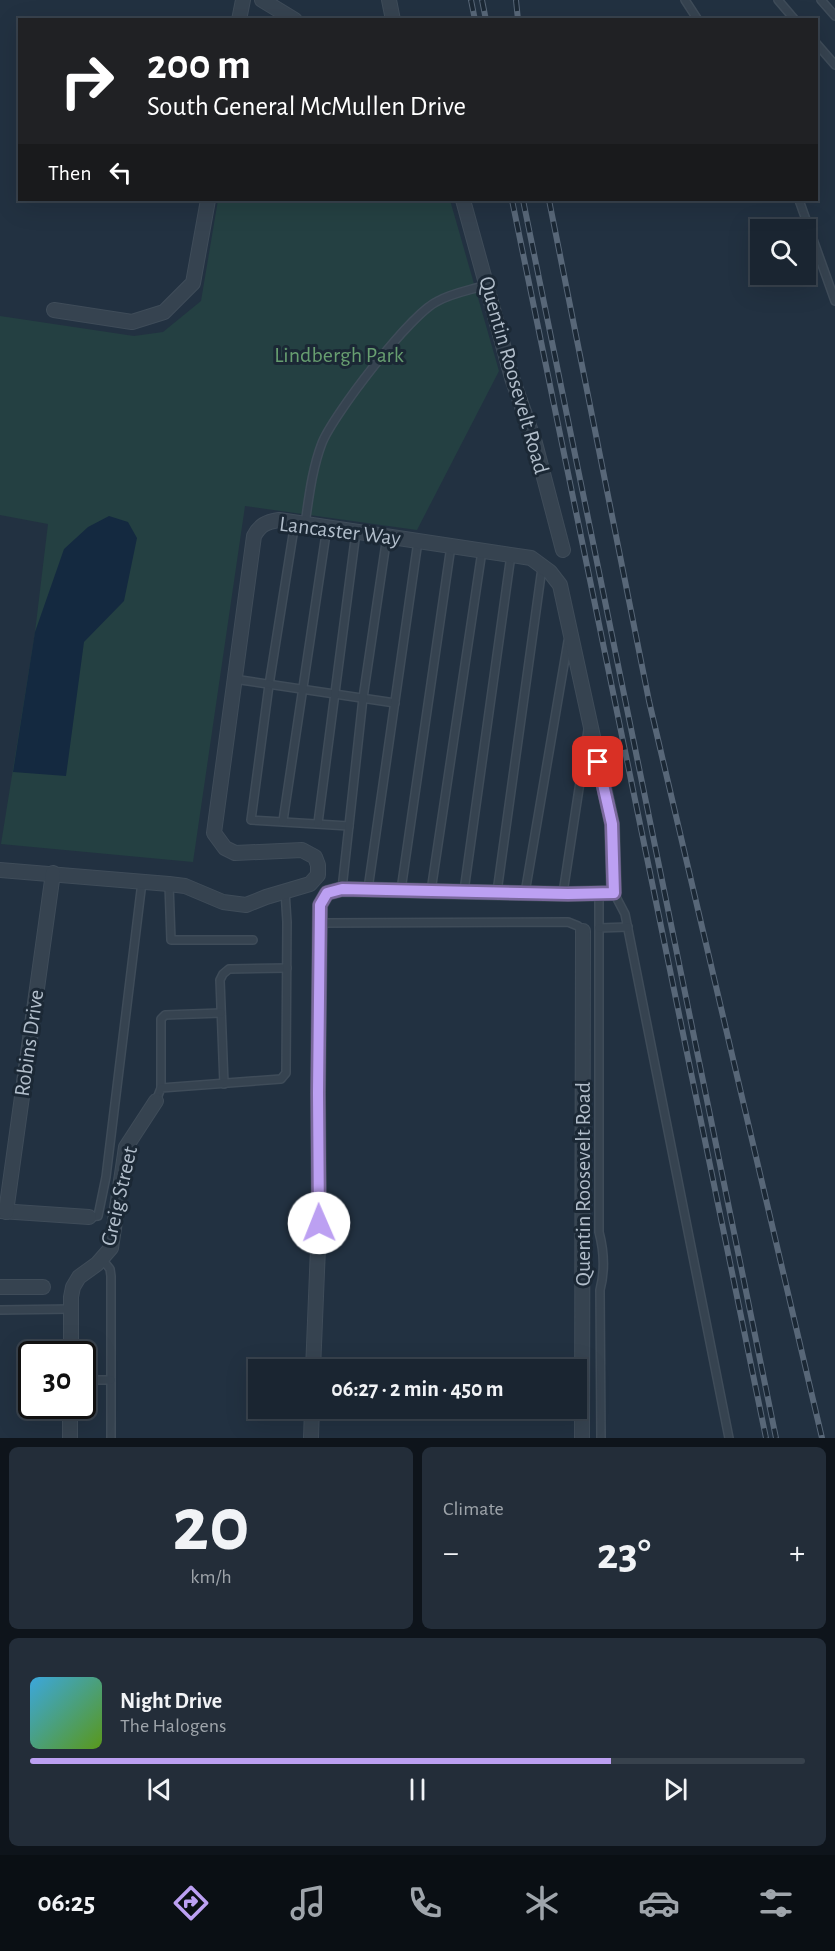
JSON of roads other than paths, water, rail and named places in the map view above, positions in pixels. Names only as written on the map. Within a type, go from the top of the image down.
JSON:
[{"type":"street","points":[[239,18],[243,0]]},
{"type":"street","points":[[262,0],[292,18]]},
{"type":"street","points":[[389,0],[393,18]]},
{"type":"street","points":[[54,310],[132,322],[164,312],[193,283],[208,201]]},
{"type":"street","name":"Quentin Roosevelt Road","points":[[463,201],[512,378],[535,443],[563,550]]},
{"type":"street","name":"Lancaster Way","points":[[285,891],[310,884],[318,875],[315,857],[302,850],[236,853],[225,848],[214,833],[254,536],[258,529],[267,522],[279,520],[531,558],[549,572],[560,585],[612,824],[614,893]]},
{"type":"street","points":[[0,870],[185,886],[223,902],[246,905],[285,891]]},
{"type":"street","name":"Robins Drive","points":[[53,873],[3,1212],[89,1217]]},
{"type":"street","points":[[314,1359],[319,1223],[320,905],[327,893],[342,889],[368,889],[614,893]]},
{"type":"street","name":"Quentin Roosevelt Road","points":[[582,1438],[583,931]]},
{"type":"street","name":"Greig Street","points":[[71,1341],[71,1297],[76,1282],[111,1248],[126,1147],[158,1095]]},
{"type":"street","points":[[0,1287],[43,1287]]},
{"type":"street","points":[[70,1419],[70,1438]]},
{"type":"street","points":[[311,1438],[312,1419]]},
{"type":"lane","points":[[685,0],[697,18]]},
{"type":"lane","points":[[778,0],[793,18]]},
{"type":"lane","points":[[821,0],[835,16]]},
{"type":"lane","points":[[818,45],[835,65]]},
{"type":"lane","points":[[799,201],[835,301]]},
{"type":"lane","points":[[349,826],[251,820],[269,685],[300,523],[314,467],[323,441],[342,410],[392,344],[415,319],[436,301],[487,285]]},
{"type":"lane","points":[[283,821],[327,527]]},
{"type":"lane","points":[[318,823],[356,532]]},
{"type":"lane","points":[[342,889],[363,698],[387,536]]},
{"type":"lane","points":[[368,889],[418,541]]},
{"type":"lane","points":[[401,890],[451,546]]},
{"type":"lane","points":[[431,891],[482,551]]},
{"type":"lane","points":[[464,891],[511,555]]},
{"type":"lane","points":[[497,892],[543,567]]},
{"type":"lane","points":[[525,893],[570,631]]},
{"type":"lane","points":[[234,680],[395,703]]},
{"type":"lane","points":[[563,893],[589,720]]},
{"type":"lane","points":[[89,1217],[98,1216],[106,1177],[142,882]]},
{"type":"lane","points":[[169,884],[171,940],[253,940]]},
{"type":"lane","points":[[221,1013],[165,1015],[161,1019],[158,1095],[224,1084],[281,1079],[286,1073],[287,922],[285,891]]},
{"type":"lane","points":[[599,893],[599,1232],[603,1246],[603,1278],[600,1290],[601,1438]]},
{"type":"lane","points":[[614,893],[625,914],[628,927],[729,1438]]},
{"type":"lane","points":[[320,923],[568,922],[583,931]]},
{"type":"lane","points":[[599,928],[628,927]]},
{"type":"lane","points":[[224,1084],[220,980],[223,974],[229,969],[287,968]]},
{"type":"lane","points":[[102,1259],[110,1269],[111,1276],[111,1438]]},
{"type":"lane","points":[[0,1310],[71,1309]]},
{"type":"lane","points":[[96,1380],[111,1380]]},
{"type":"water","points":[[109,516],[128,522],[137,538],[124,601],[84,642],[66,776],[13,772],[35,632],[64,549],[88,527]]},
{"type":"railway","points":[[471,0],[475,18]]},
{"type":"railway","points":[[482,0],[486,18]]},
{"type":"railway","points":[[516,0],[518,18]]},
{"type":"railway","points":[[512,201],[766,1438]]},
{"type":"railway","points":[[523,201],[776,1438]]},
{"type":"railway","points":[[549,201],[649,701],[822,1438]]},
{"type":"park label","name":"Lindbergh Park","points":[[339,355]]}]
